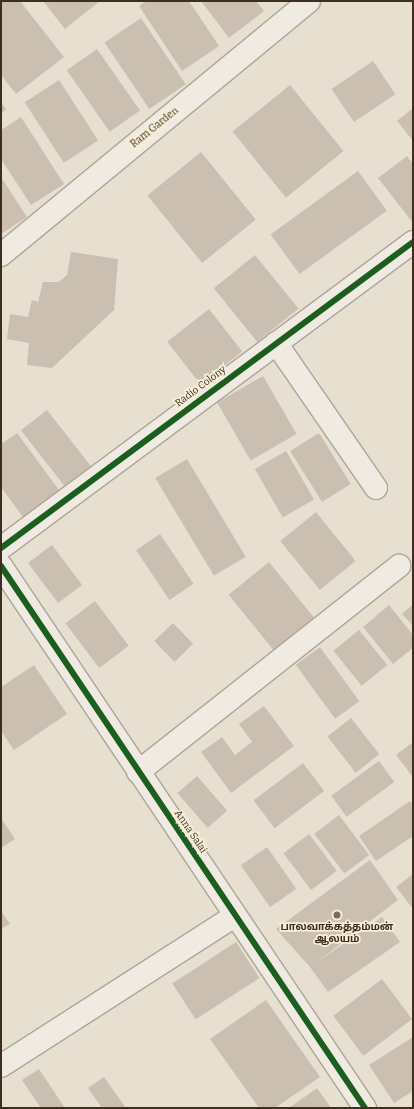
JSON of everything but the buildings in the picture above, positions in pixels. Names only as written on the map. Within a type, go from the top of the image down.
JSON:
[{"type":"street","name":"Ram Garden","points":[[1,255],[309,1]]},
{"type":"street","name":"Radio Colony","points":[[1,548],[413,242]]},
{"type":"street","points":[[276,343],[376,488]]},
{"type":"street","name":"Anna Salai","points":[[1,566],[365,1108]]},
{"type":"street","points":[[138,772],[399,566]]},
{"type":"street","points":[[1,1066],[235,916]]},
{"type":"cycle path","points":[[1,548],[413,242]]},
{"type":"cycle path","points":[[1,566],[365,1108]]},
{"type":"place","name":"பாலவாக்கத்தம்மன் ஆலயம்","points":[[337,915]]}]
